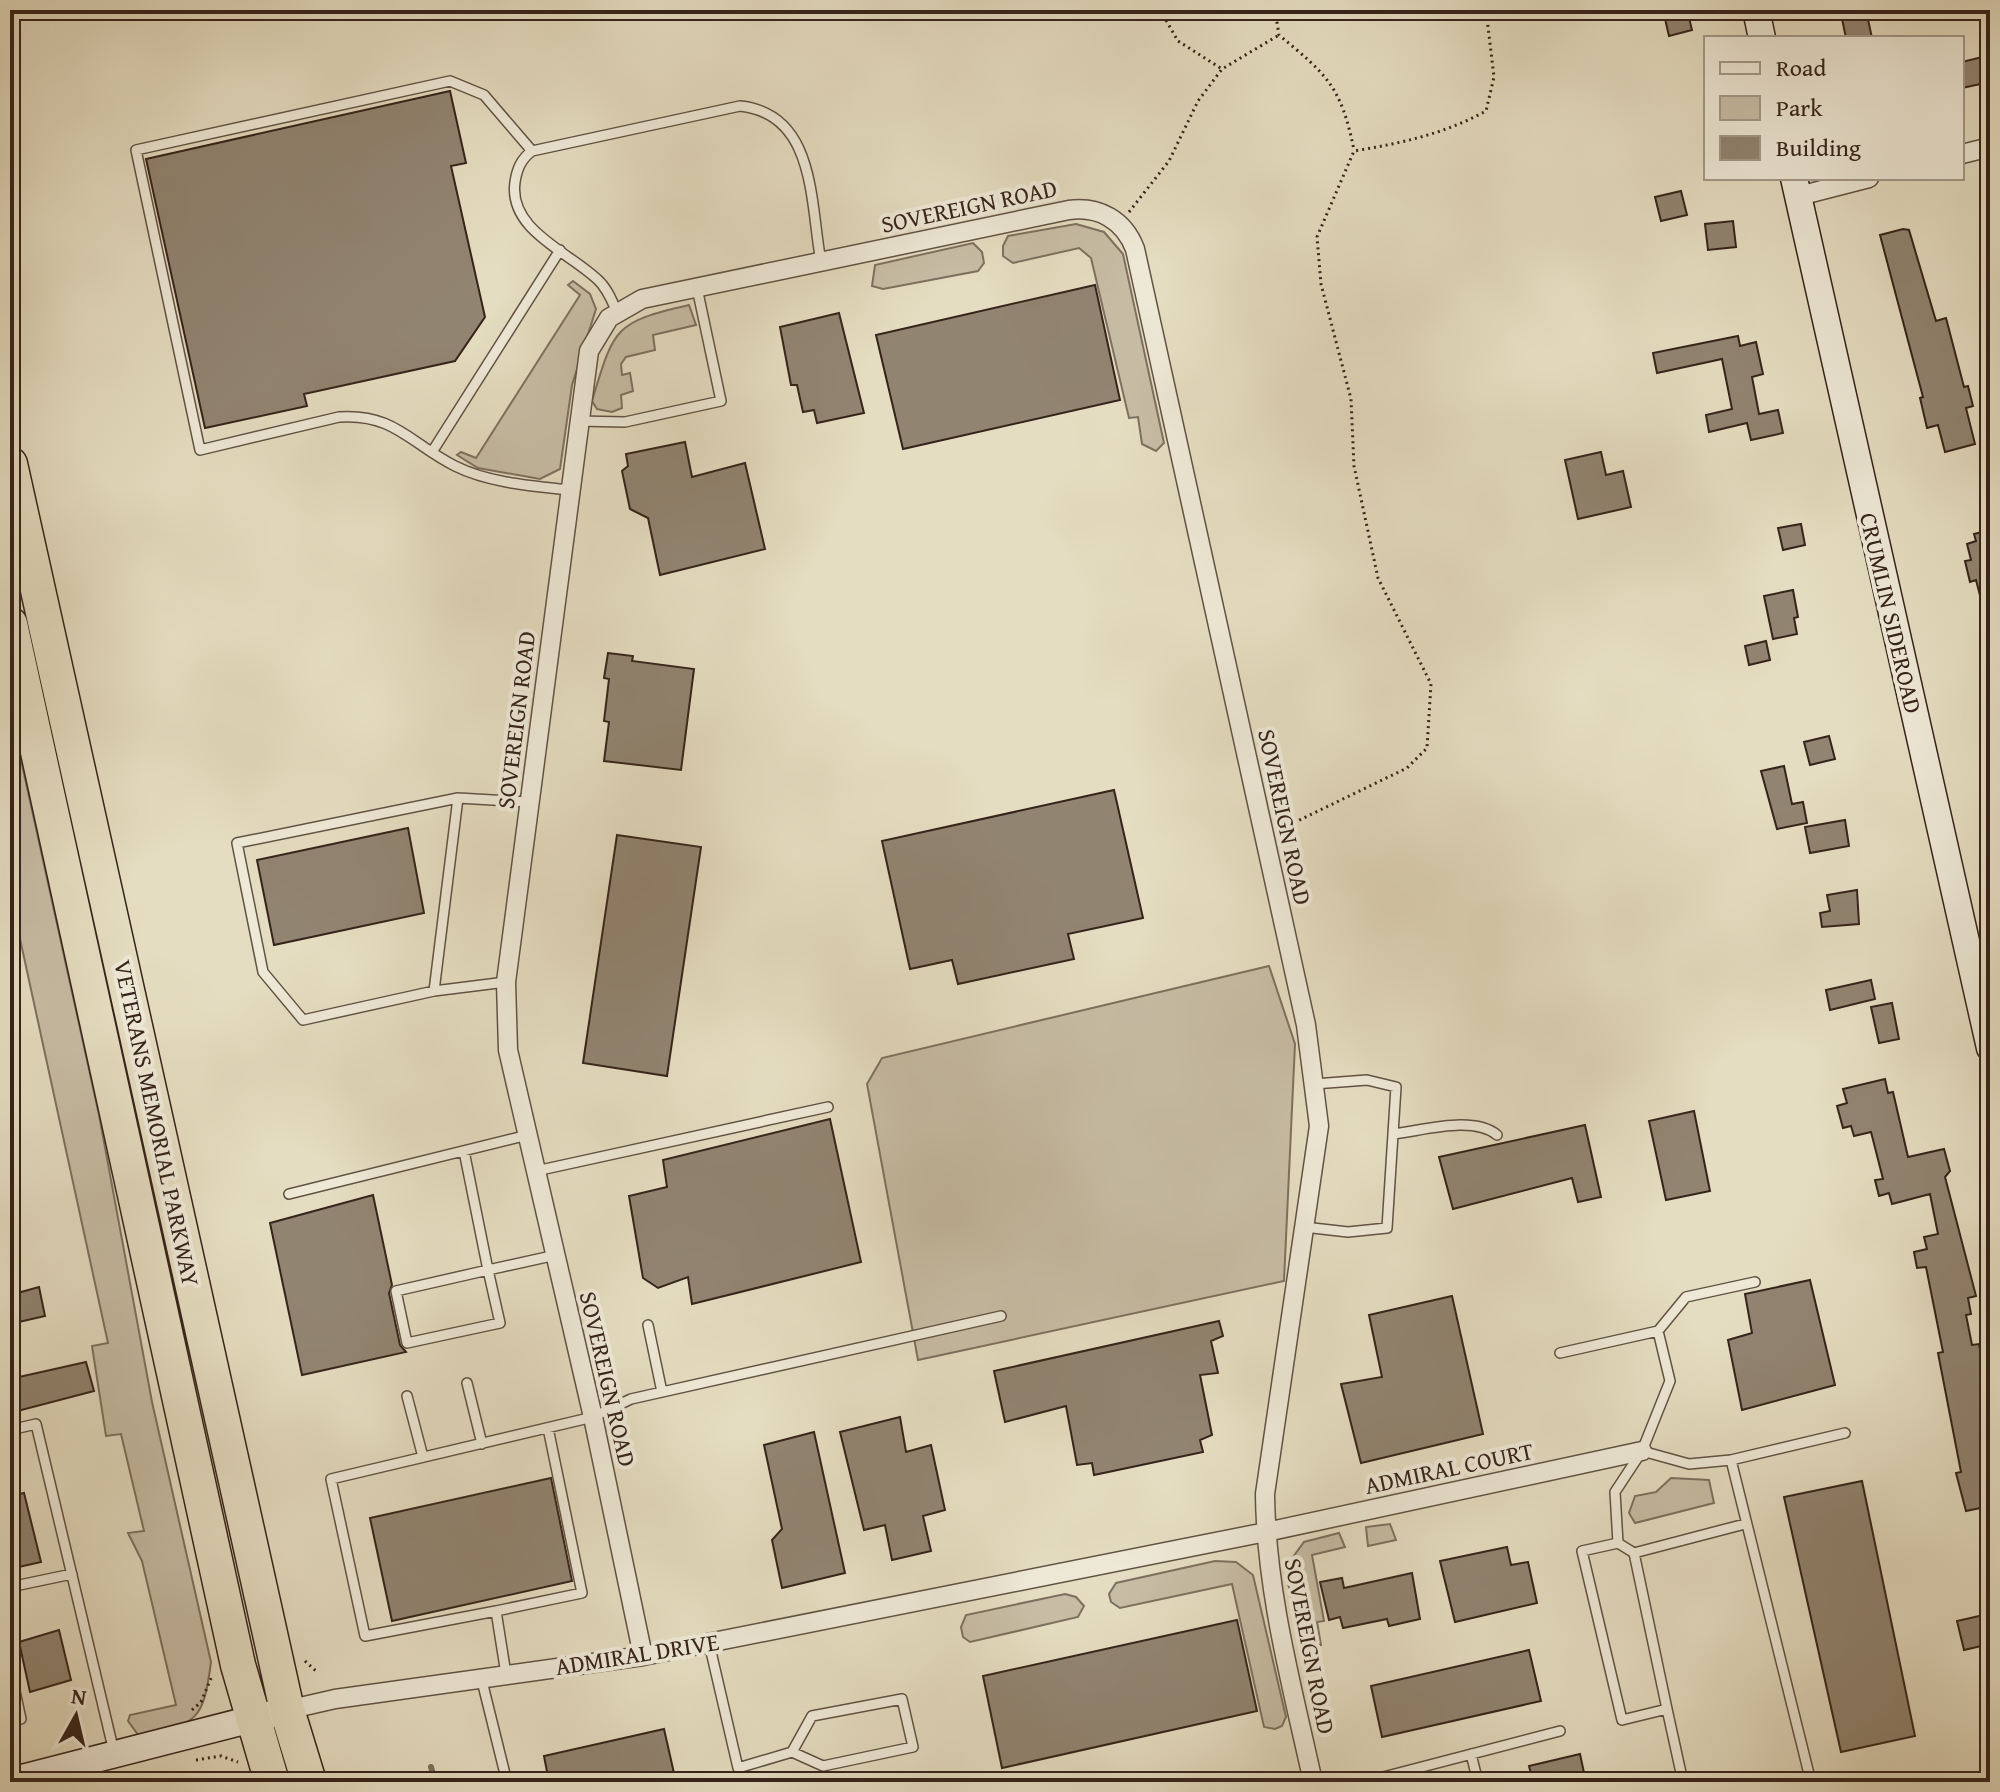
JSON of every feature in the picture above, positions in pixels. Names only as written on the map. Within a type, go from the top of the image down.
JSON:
[{"type":"highway","name":"VETERANS MEMORIAL PARKWAY","points":[[10,464],[287,1710],[309,1782]]},
{"type":"highway","name":"VETERANS MEMORIAL PARKWAY","points":[[10,624],[235,1650],[272,1782]]},
{"type":"street","points":[[1756,10],[1762,36]]},
{"type":"street","points":[[1964,154],[1990,147]]},
{"type":"street","points":[[1796,187],[1853,180]]},
{"type":"street","name":"CRUMLIN SIDEROAD","points":[[1796,187],[1990,1048]]},
{"type":"street","name":"SOVEREIGN ROAD","points":[[643,1656],[593,1417],[508,1050],[506,982],[589,351],[604,324],[617,312],[642,299],[1078,209],[1096,211],[1119,224],[1135,249],[1306,1025],[1319,1126],[1265,1494],[1266,1532],[1276,1616],[1313,1782]]},
{"type":"street","name":"ADMIRAL COURT","points":[[1266,1532],[1642,1451]]},
{"type":"street","name":"ADMIRAL DRIVE","points":[[12,1772],[115,1755],[335,1699],[643,1656],[1266,1532]]},
{"type":"lane","points":[[532,151],[484,95],[450,81],[136,150],[200,450],[339,417],[360,415],[397,427],[457,467],[492,478],[570,490]]},
{"type":"lane","points":[[617,312],[598,279],[525,221],[514,199],[519,166],[532,151],[740,106],[765,110],[785,123],[801,150],[821,262]]},
{"type":"lane","points":[[432,452],[560,250]]},
{"type":"lane","points":[[578,421],[625,422],[721,401],[697,287]]},
{"type":"lane","points":[[506,982],[434,991],[303,1020],[263,972],[237,843],[458,798],[529,802]]},
{"type":"lane","points":[[434,991],[458,798]]},
{"type":"lane","points":[[1304,1227],[1348,1232],[1387,1228],[1396,1087],[1367,1080],[1314,1084]]},
{"type":"lane","points":[[536,1171],[828,1107]]},
{"type":"lane","points":[[1393,1134],[1455,1127],[1488,1127],[1497,1135]]},
{"type":"lane","points":[[289,1194],[528,1135]]},
{"type":"lane","points":[[464,1151],[488,1270],[500,1323],[407,1343],[396,1291],[488,1270],[556,1255]]},
{"type":"lane","points":[[1560,1353],[1658,1331],[1686,1297],[1755,1282]]},
{"type":"lane","points":[[548,1428],[582,1593],[365,1636],[331,1479],[593,1417],[631,1399],[1001,1316]]},
{"type":"lane","points":[[648,1325],[662,1392]]},
{"type":"lane","points":[[1618,1543],[1615,1492],[1642,1451],[1667,1395],[1670,1381],[1658,1331]]},
{"type":"lane","points":[[467,1383],[482,1444]]},
{"type":"lane","points":[[407,1396],[423,1457]]},
{"type":"lane","points":[[10,1430],[36,1424],[115,1755]]},
{"type":"lane","points":[[1642,1451],[1689,1464],[1731,1460],[1845,1433]]},
{"type":"lane","points":[[1731,1460],[1811,1782]]},
{"type":"lane","points":[[1634,1553],[1745,1524]]},
{"type":"lane","points":[[1667,1709],[1622,1720],[1582,1551],[1618,1543],[1634,1553],[1683,1782]]},
{"type":"lane","points":[[10,1587],[72,1574]]},
{"type":"lane","points":[[496,1611],[506,1674]]},
{"type":"lane","points":[[709,1643],[738,1768],[792,1752],[823,1766],[913,1747],[902,1699],[812,1716],[792,1752]]},
{"type":"lane","points":[[10,1668],[21,1719]]},
{"type":"lane","points":[[481,1677],[507,1782]]},
{"type":"lane","points":[[1364,1782],[1560,1731]]},
{"type":"lane","points":[[1471,1754],[1478,1782]]},
{"type":"lane","points":[[1405,1771],[1408,1782]]},
{"type":"path","points":[[1160,10],[1178,41],[1222,69]]},
{"type":"path","points":[[1264,832],[1293,826],[1407,768],[1427,748],[1431,684],[1378,578],[1354,466],[1351,399],[1321,284],[1317,237],[1354,151],[1346,111],[1326,74],[1279,35],[1275,10]]},
{"type":"path","points":[[1354,151],[1454,129],[1486,111],[1494,77],[1486,10]]},
{"type":"path","points":[[1119,224],[1169,161],[1198,101],[1222,69],[1279,35]]},
{"type":"path","points":[[305,1661],[316,1671]]},
{"type":"path","points":[[184,1716],[201,1702],[212,1678]]},
{"type":"path","points":[[196,1760],[221,1756],[240,1763]]},
{"type":"green space","points":[[1076,224],[1104,232],[1123,254],[1164,443],[1156,451],[1142,444],[1138,417],[1129,418],[1091,258],[1079,248],[1013,263],[1003,256],[1003,246],[1008,236]]},
{"type":"green space","points":[[973,243],[982,252],[984,263],[978,271],[883,289],[872,286],[875,265]]},
{"type":"green space","points":[[573,281],[590,294],[596,309],[572,385],[560,469],[540,479],[478,468],[457,455],[461,452],[476,458],[580,295],[568,285]]},
{"type":"green space","points":[[689,305],[696,325],[653,335],[655,350],[626,357],[621,364],[622,375],[630,373],[633,391],[621,395],[622,408],[612,412],[597,409],[592,401],[599,377],[621,332],[645,317]]},
{"type":"green space","points":[[10,710],[99,1115],[152,1402],[211,1662],[205,1697],[194,1717],[174,1728],[139,1736],[128,1721],[130,1715],[176,1705],[142,1561],[128,1533],[144,1531],[121,1434],[106,1436],[92,1346],[108,1343],[10,893]]},
{"type":"green space","points":[[1269,966],[1295,1044],[1284,1281],[918,1360],[867,1084],[882,1058]]},
{"type":"green space","points":[[1671,1478],[1709,1480],[1714,1503],[1635,1523],[1629,1513],[1635,1496],[1656,1492]]},
{"type":"green space","points":[[1390,1524],[1396,1540],[1368,1546],[1366,1527]]},
{"type":"green space","points":[[1339,1533],[1345,1547],[1312,1555],[1324,1621],[1317,1622],[1321,1645],[1301,1646],[1285,1568],[1304,1542]]},
{"type":"green space","points":[[1215,1561],[1236,1562],[1253,1575],[1286,1717],[1282,1726],[1275,1729],[1264,1727],[1232,1584],[1120,1608],[1111,1602],[1109,1594],[1116,1583]]},
{"type":"green space","points":[[1065,1594],[1076,1597],[1084,1606],[1078,1617],[970,1642],[963,1637],[961,1627],[966,1615]]},
{"type":"building","points":[[1663,10],[1687,10],[1692,30],[1669,36]]},
{"type":"building","points":[[1866,10],[1872,36],[1846,36],[1841,14]]},
{"type":"building","points":[[1990,55],[1990,82],[1964,88],[1964,62]]},
{"type":"building","points":[[450,91],[466,163],[451,166],[485,317],[455,361],[304,394],[307,406],[205,428],[146,159]]},
{"type":"building","points":[[1681,191],[1687,215],[1661,221],[1655,197]]},
{"type":"building","points":[[1733,221],[1736,247],[1708,250],[1705,224]]},
{"type":"building","points":[[1909,230],[1936,321],[1946,318],[1964,387],[1968,386],[1973,406],[1966,408],[1975,444],[1945,452],[1938,425],[1927,428],[1920,398],[1923,397],[1880,235]]},
{"type":"building","points":[[1095,285],[1120,400],[903,449],[876,335]]},
{"type":"building","points":[[839,313],[864,413],[817,423],[814,410],[803,412],[797,385],[791,385],[780,327]]},
{"type":"building","points":[[1738,336],[1740,346],[1756,342],[1763,374],[1752,377],[1759,414],[1778,410],[1783,433],[1751,440],[1747,423],[1709,432],[1706,415],[1732,409],[1722,359],[1657,373],[1653,353]]},
{"type":"building","points":[[685,442],[692,477],[745,463],[765,549],[660,575],[648,518],[630,509],[622,471],[628,466],[626,454]]},
{"type":"building","points":[[1601,452],[1606,475],[1623,471],[1631,507],[1578,519],[1565,460]]},
{"type":"building","points":[[1801,524],[1805,545],[1783,550],[1778,528]]},
{"type":"building","points":[[1990,530],[1990,615],[1985,615],[1976,580],[1970,582],[1965,561],[1971,560],[1967,544],[1976,541],[1974,534]]},
{"type":"building","points":[[1793,590],[1798,617],[1794,618],[1797,634],[1773,639],[1764,596]]},
{"type":"building","points":[[1766,641],[1770,660],[1749,665],[1745,646]]},
{"type":"building","points":[[608,653],[633,656],[632,661],[694,669],[681,770],[604,761],[609,722],[604,721],[609,679],[604,678]]},
{"type":"building","points":[[1829,736],[1835,759],[1810,765],[1804,742]]},
{"type":"building","points":[[1784,766],[1792,804],[1803,802],[1807,823],[1777,829],[1761,771]]},
{"type":"building","points":[[1114,790],[1143,918],[1068,934],[1074,959],[958,984],[952,960],[910,969],[882,841]]},
{"type":"building","points":[[1845,820],[1849,846],[1810,853],[1805,827]]},
{"type":"building","points":[[408,828],[424,913],[274,945],[257,860]]},
{"type":"building","points":[[617,835],[701,847],[667,1076],[583,1063]]},
{"type":"building","points":[[1857,890],[1859,924],[1822,927],[1820,913],[1830,911],[1827,895]]},
{"type":"building","points":[[1871,980],[1875,999],[1830,1010],[1826,990]]},
{"type":"building","points":[[1892,1003],[1899,1039],[1879,1043],[1871,1007]]},
{"type":"building","points":[[1885,1079],[1888,1093],[1893,1092],[1908,1157],[1944,1149],[1950,1171],[1945,1177],[1976,1296],[1968,1298],[1971,1314],[1966,1315],[1972,1345],[1979,1344],[1981,1354],[1988,1352],[1990,1361],[1990,1506],[1966,1511],[1956,1473],[1961,1472],[1938,1353],[1943,1352],[1926,1267],[1917,1268],[1914,1252],[1927,1249],[1924,1237],[1938,1234],[1930,1194],[1892,1204],[1889,1193],[1879,1196],[1875,1180],[1883,1179],[1871,1132],[1854,1136],[1851,1126],[1843,1128],[1837,1106],[1847,1103],[1843,1089]]},
{"type":"building","points":[[1694,1111],[1710,1191],[1666,1200],[1649,1121]]},
{"type":"building","points":[[830,1119],[861,1262],[692,1304],[688,1277],[658,1288],[643,1278],[629,1196],[667,1187],[663,1160]]},
{"type":"building","points":[[1585,1125],[1601,1197],[1578,1202],[1572,1178],[1453,1209],[1439,1157]]},
{"type":"building","points":[[373,1195],[392,1285],[389,1293],[400,1345],[406,1352],[302,1375],[270,1223]]},
{"type":"building","points":[[1810,1280],[1835,1385],[1742,1410],[1728,1340],[1752,1333],[1745,1294]]},
{"type":"building","points":[[39,1287],[45,1316],[10,1324],[10,1295]]},
{"type":"building","points":[[1452,1296],[1483,1434],[1361,1463],[1341,1384],[1382,1377],[1369,1315]]},
{"type":"building","points":[[1219,1321],[1223,1336],[1211,1341],[1218,1373],[1200,1375],[1212,1435],[1200,1440],[1203,1452],[1094,1475],[1092,1463],[1077,1465],[1066,1406],[1005,1422],[994,1371]]},
{"type":"building","points":[[86,1362],[94,1391],[10,1413],[10,1379]]},
{"type":"building","points":[[900,1417],[906,1452],[931,1445],[945,1510],[923,1516],[931,1551],[892,1560],[885,1525],[864,1530],[840,1432]]},
{"type":"building","points":[[814,1432],[845,1573],[782,1588],[772,1540],[782,1529],[764,1445]]},
{"type":"building","points":[[551,1478],[572,1581],[392,1621],[370,1518]]},
{"type":"building","points":[[1862,1481],[1915,1736],[1841,1752],[1784,1497]]},
{"type":"building","points":[[24,1493],[41,1562],[10,1569],[10,1496]]},
{"type":"building","points":[[1507,1547],[1511,1565],[1528,1562],[1537,1603],[1455,1622],[1440,1561]]},
{"type":"building","points":[[1412,1573],[1420,1619],[1389,1626],[1387,1619],[1343,1628],[1340,1617],[1329,1620],[1320,1582],[1342,1578],[1344,1588]]},
{"type":"building","points":[[1988,1614],[1990,1644],[1964,1650],[1957,1621]]},
{"type":"building","points":[[1237,1620],[1257,1711],[1002,1768],[983,1676]]},
{"type":"building","points":[[59,1630],[71,1680],[30,1692],[19,1642]]},
{"type":"building","points":[[1529,1650],[1541,1701],[1382,1737],[1371,1686]]},
{"type":"building","points":[[664,1729],[676,1782],[549,1782],[544,1756]]},
{"type":"building","points":[[1580,1754],[1586,1782],[1533,1782],[1529,1766]]},
{"type":"waterway","points":[[431,1767],[435,1782]]}]
